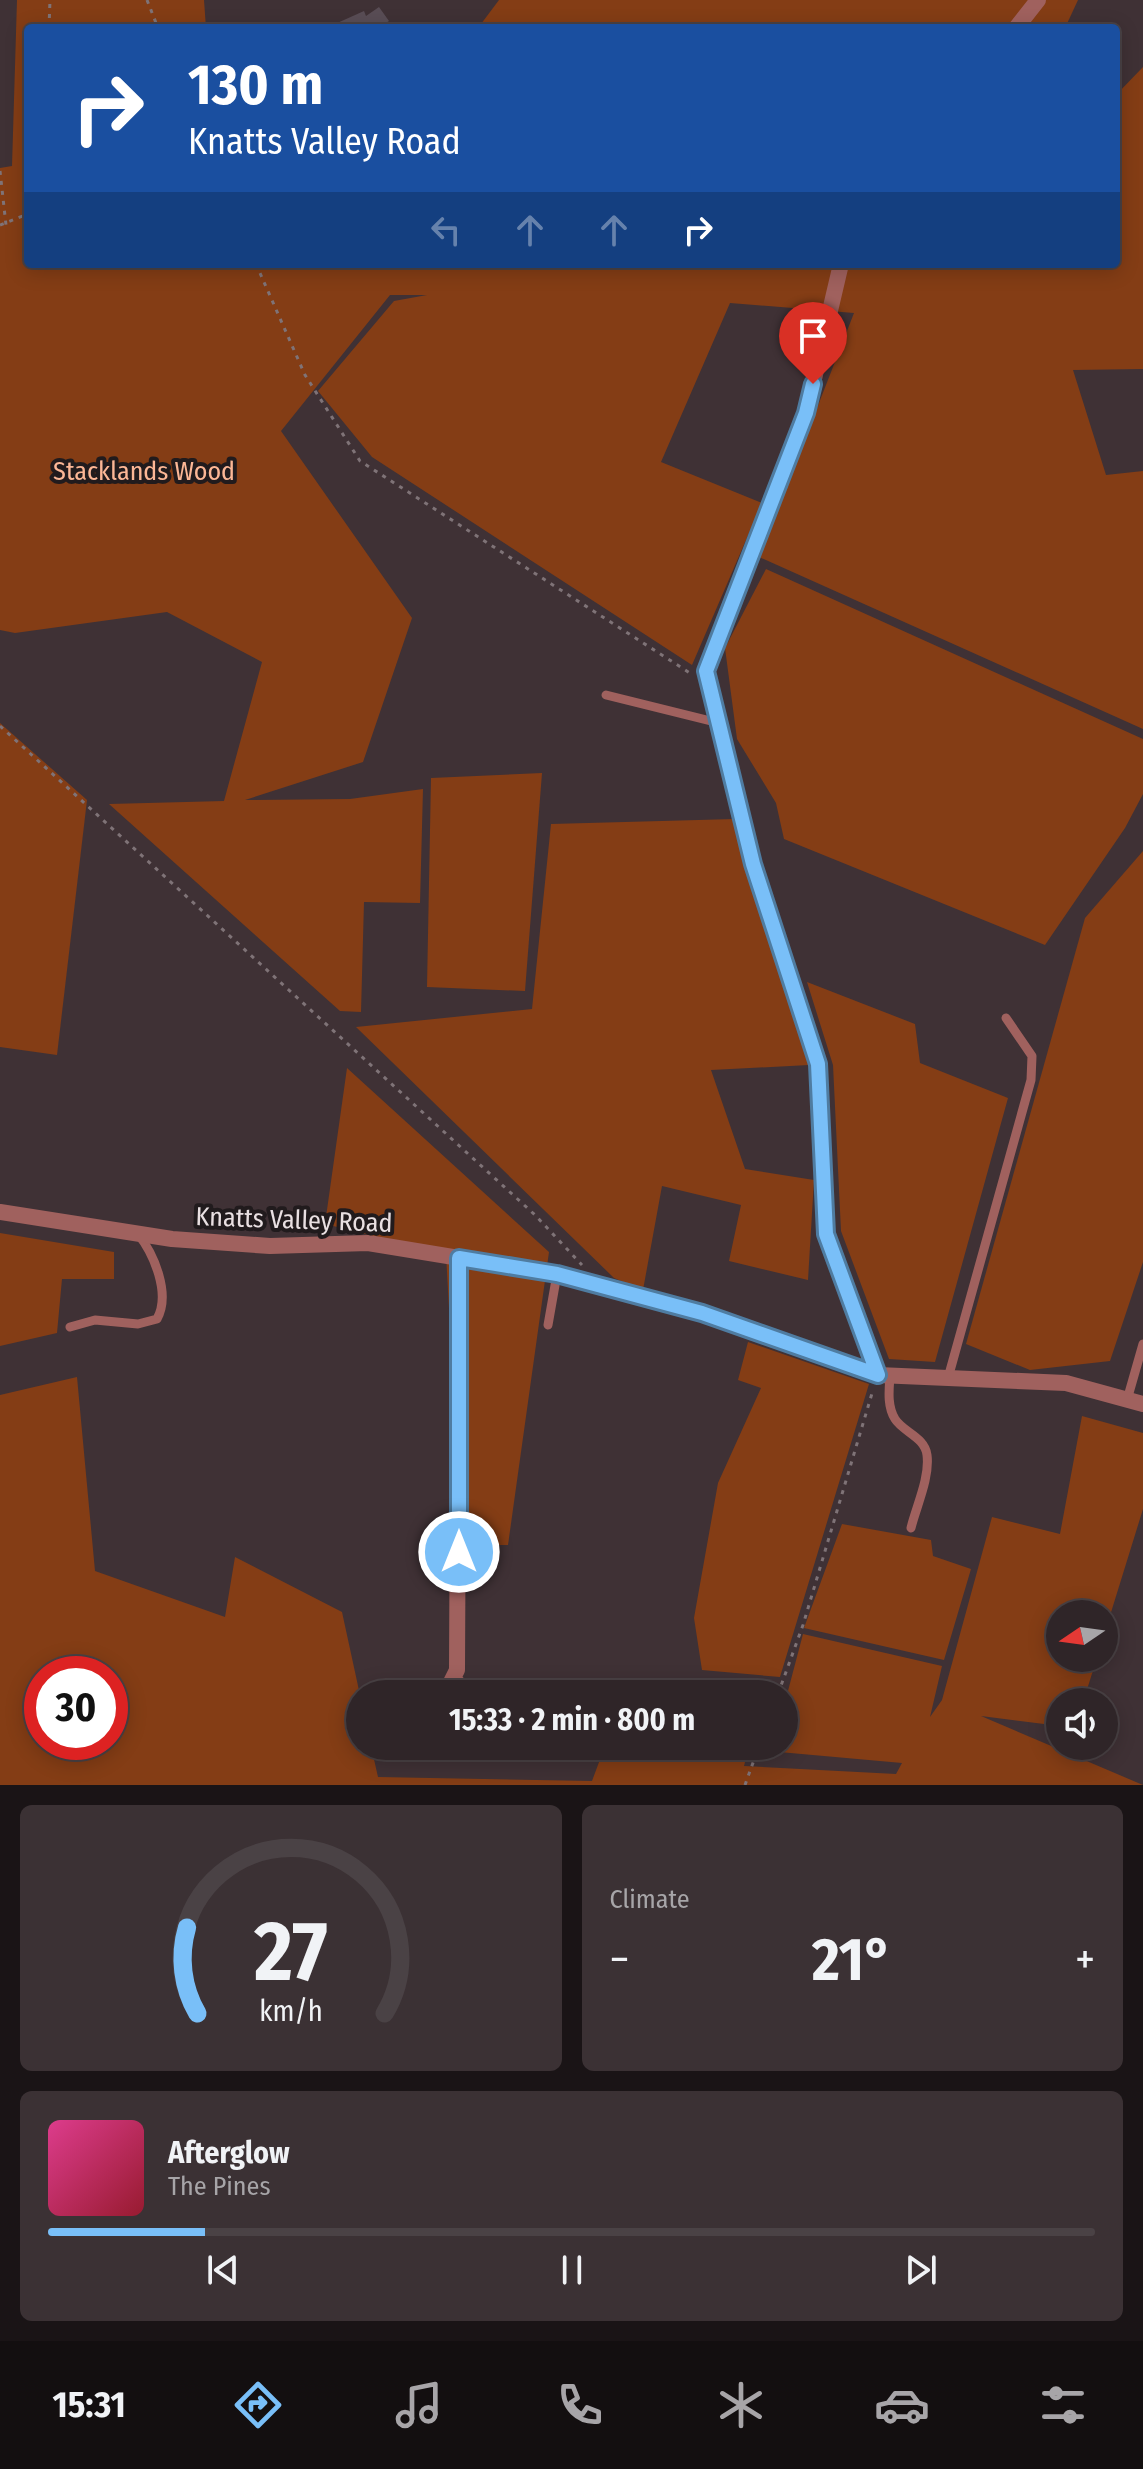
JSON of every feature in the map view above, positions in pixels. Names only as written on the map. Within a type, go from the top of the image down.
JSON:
[{"type":"street","points":[[1019,24],[1038,0]]},
{"type":"street","points":[[840,268],[806,413],[706,671],[753,864],[818,1064],[826,1234],[884,1376]]},
{"type":"street","name":"Knatts Valley Road","points":[[0,1212],[138,1234],[270,1246],[368,1243],[557,1274],[702,1313],[884,1376],[1066,1383],[1135,1402]]},
{"type":"street","points":[[452,1680],[459,1562],[459,1258]]},
{"type":"lane","points":[[606,695],[719,723]]},
{"type":"lane","points":[[948,1378],[1031,1080],[1032,1056],[1006,1018]]},
{"type":"lane","points":[[70,1327],[95,1320],[138,1324],[157,1319],[162,1310],[156,1265],[138,1234]]},
{"type":"lane","points":[[548,1325],[557,1274]]},
{"type":"lane","points":[[1135,1402],[1143,1344]]},
{"type":"lane","points":[[884,1376],[896,1421],[921,1441],[927,1452],[927,1467],[911,1528]]},
{"type":"lane","points":[[454,1675],[459,1680]]},
{"type":"path","points":[[49,24],[50,0]]},
{"type":"path","points":[[147,0],[156,24]]},
{"type":"path","points":[[0,171],[3,225],[24,216]]},
{"type":"path","points":[[258,268],[305,375],[360,461],[710,686]]},
{"type":"path","points":[[0,726],[535,1215],[582,1266]]},
{"type":"path","points":[[783,1680],[884,1376]]},
{"type":"path","points":[[745,1785],[754,1760]]},
{"type":"green space","name":"Stacklands Wood","points":[[17,0],[204,0],[206,24],[24,24],[24,268],[1120,268],[1120,91],[1143,67],[1143,369],[1073,370],[1106,475],[1143,471],[1143,729],[759,557],[854,313],[730,303],[661,462],[762,503],[692,665],[372,457],[318,391],[394,301],[427,295],[390,295],[281,431],[412,618],[363,762],[245,800],[350,799],[423,789],[420,903],[364,902],[361,1012],[340,1011],[109,804],[224,801],[262,662],[167,612],[15,633],[0,630],[0,168],[12,166]]},
{"type":"green space","points":[[499,0],[1078,0],[1067,24],[481,24]]},
{"type":"green space","points":[[766,569],[1143,739],[1143,794],[1125,828],[1045,945],[784,839],[776,803],[737,739],[725,648]]},
{"type":"green space","points":[[0,723],[87,800],[57,1055],[0,1047]]},
{"type":"green space","points":[[542,773],[525,991],[427,987],[431,778]]},
{"type":"green space","points":[[735,819],[746,869],[809,1065],[711,1070],[745,1169],[814,1180],[808,1280],[729,1261],[741,1205],[662,1186],[643,1290],[614,1278],[356,1027],[532,1009],[551,824]]},
{"type":"green space","points":[[1143,851],[1143,1262],[1110,1361],[1030,1370],[966,1344],[1085,918]]},
{"type":"green space","points":[[807,982],[915,1024],[920,1063],[1008,1098],[935,1362],[889,1359],[841,1231],[833,1065]]},
{"type":"green space","points":[[347,1068],[549,1252],[508,1545],[462,1545],[446,1254],[325,1224]]},
{"type":"green space","points":[[0,1233],[114,1252],[114,1279],[62,1279],[57,1333],[0,1346]]},
{"type":"green space","points":[[748,1342],[869,1384],[780,1677],[702,1670],[694,1618],[718,1483],[761,1388],[738,1380]]},
{"type":"green space","points":[[77,1377],[95,1571],[225,1617],[235,1557],[342,1612],[357,1680],[346,1680],[346,1760],[374,1760],[378,1777],[592,1781],[600,1760],[746,1760],[744,1766],[896,1774],[902,1763],[798,1754],[798,1680],[791,1680],[803,1634],[942,1666],[930,1717],[942,1700],[992,1517],[1060,1534],[1082,1416],[1143,1433],[1143,1509],[1115,1600],[1046,1600],[1046,1672],[1093,1672],[1087,1688],[1046,1688],[1046,1724],[981,1716],[1046,1744],[1046,1760],[1084,1760],[1143,1785],[0,1785],[0,1395]]},
{"type":"green space","points":[[842,1524],[931,1540],[933,1556],[971,1569],[944,1660],[804,1628]]},
{"type":"green space","points":[[628,1679],[770,1680],[628,1680]]},
{"type":"building","points":[[379,7],[389,21],[384,24],[335,24],[364,11],[366,16]]},
{"type":"route","points":[[459,1552],[459,1258],[557,1274],[702,1313],[878,1375],[826,1234],[818,1064],[753,864],[706,671],[806,413],[813,384]]}]
